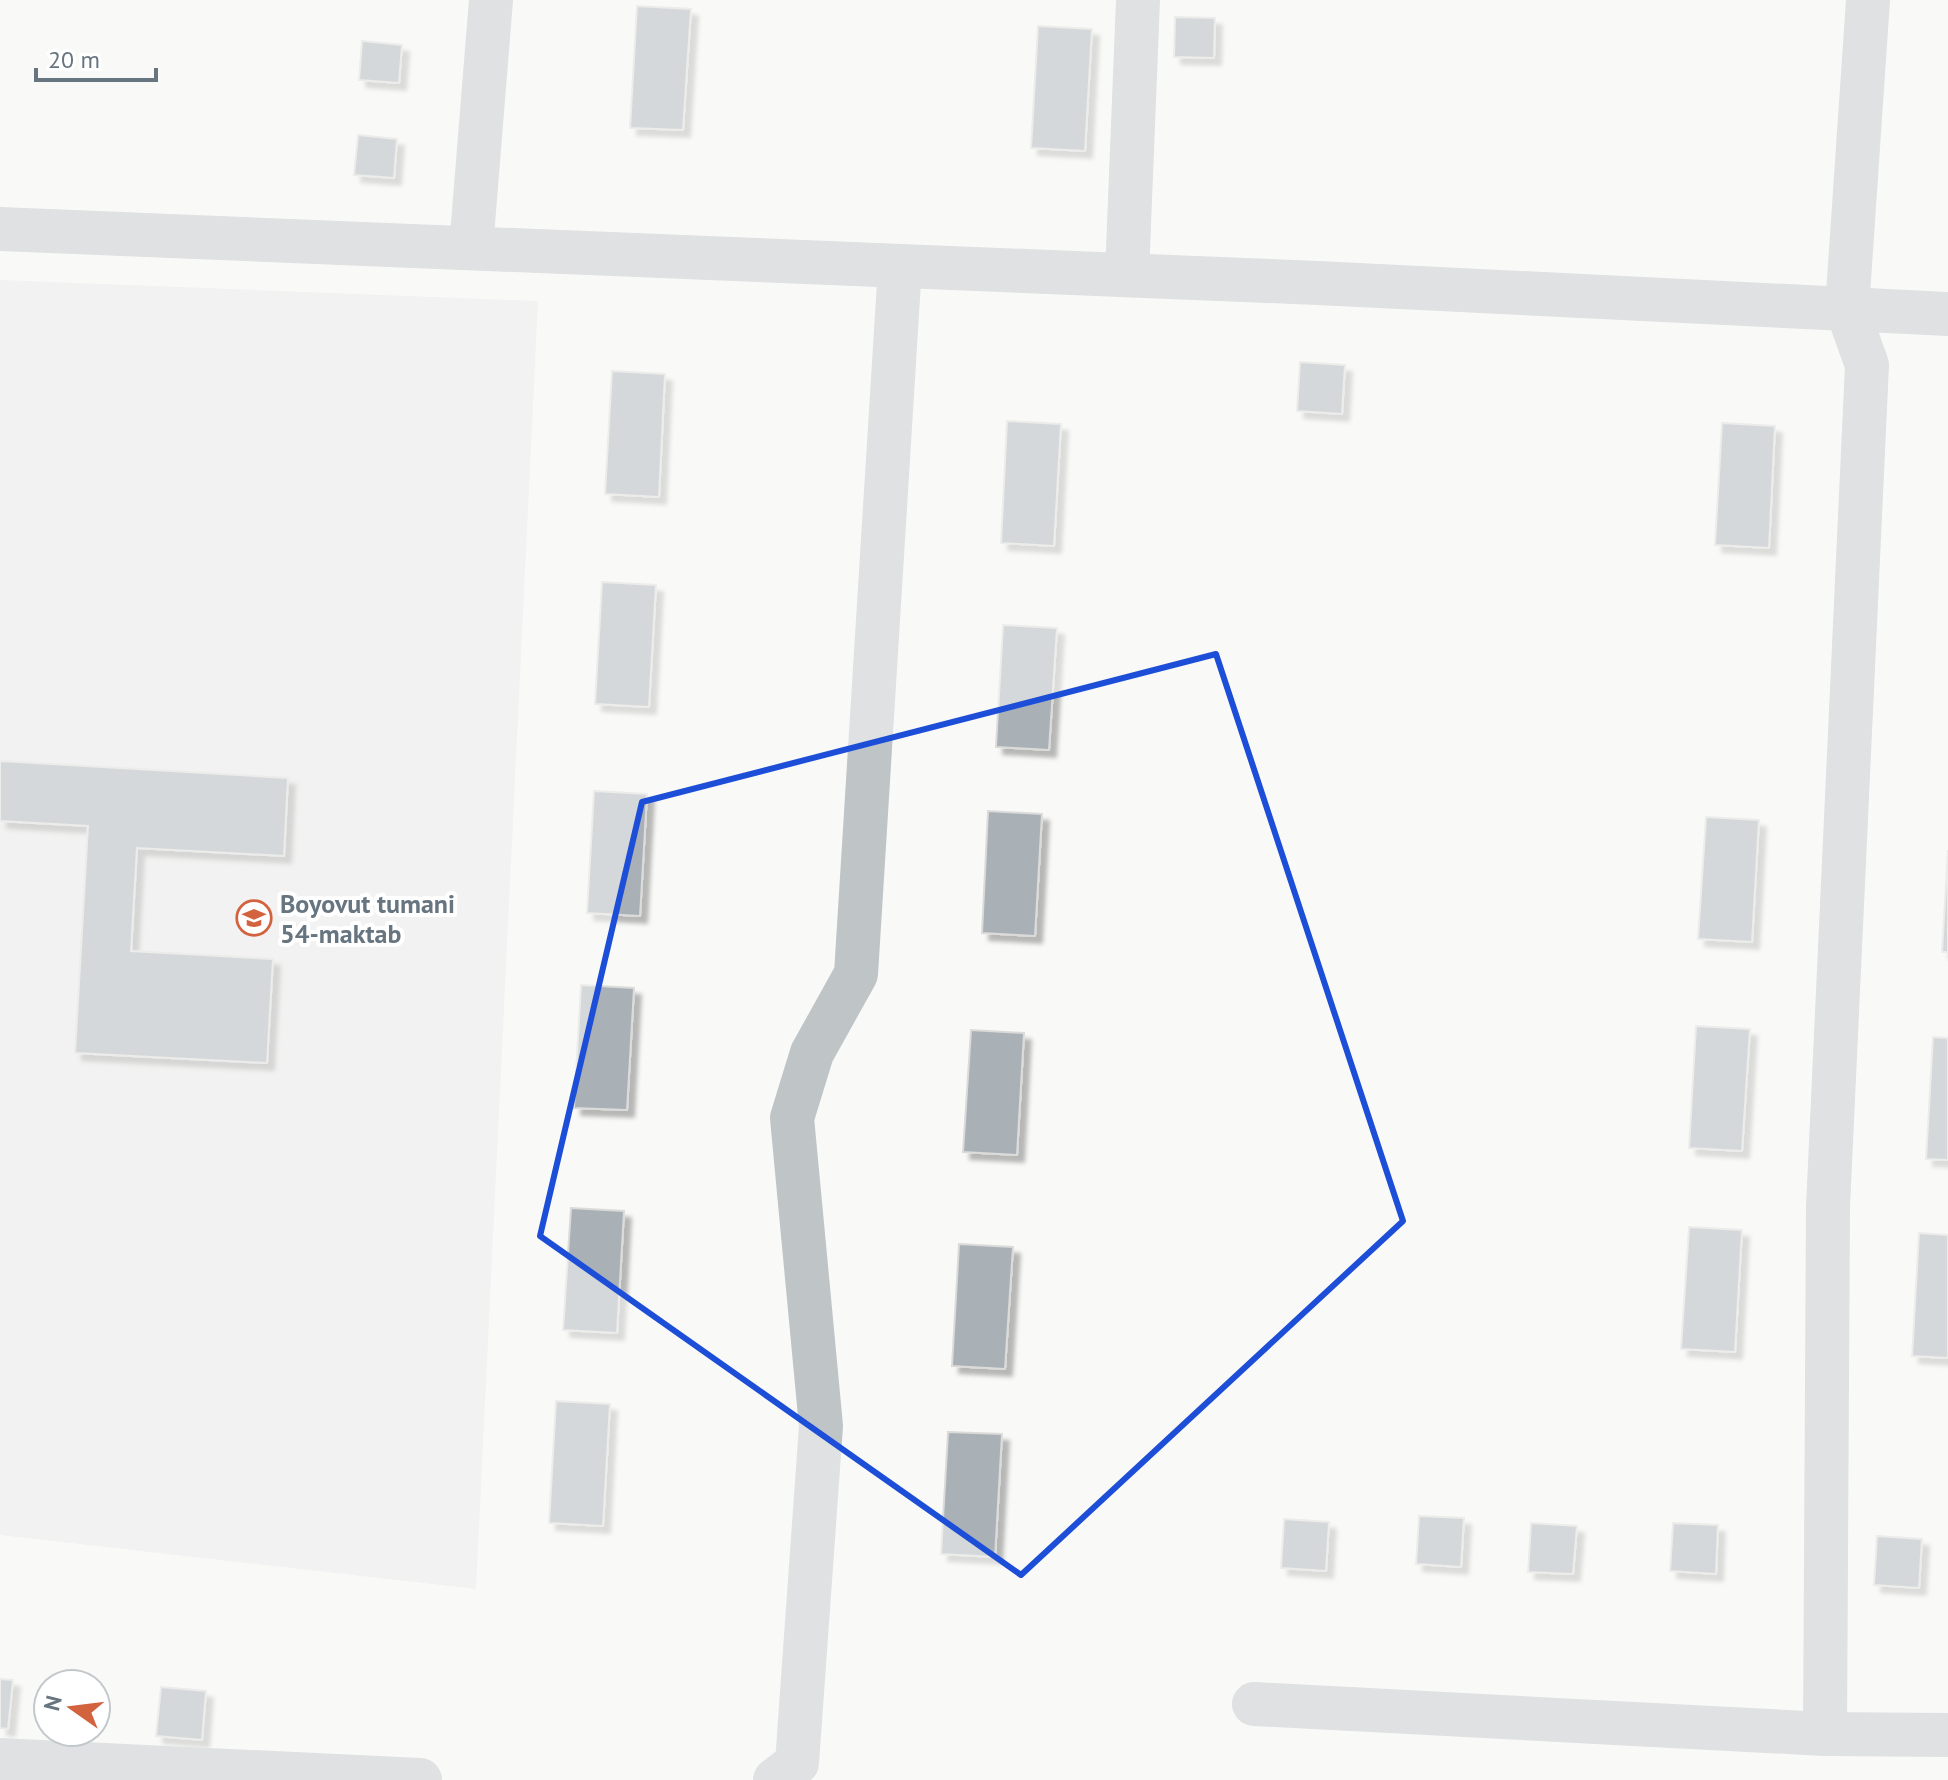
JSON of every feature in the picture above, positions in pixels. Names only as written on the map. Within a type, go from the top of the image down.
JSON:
[{"type":"street","points":[[471,248],[491,0]]},
{"type":"street","points":[[1127,275],[1138,0]]},
{"type":"street","points":[[1825,1734],[1828,1207],[1867,365],[1847,309],[1868,0]]},
{"type":"street","points":[[0,229],[1127,275],[1948,314]]},
{"type":"street","points":[[775,1780],[797,1763],[821,1426],[792,1118],[812,1053],[856,974],[900,266]]},
{"type":"street","points":[[1254,1704],[1825,1734],[1948,1735]]},
{"type":"street","points":[[0,1760],[420,1780]]},
{"type":"highlighted area","points":[[1216,654],[1403,1221],[1021,1575],[540,1236],[642,802]]},
{"type":"shaded area","name":"Boyovut tumani 54-maktab","points":[[0,280],[538,301],[476,1589],[0,1535]]},
{"type":"building","points":[[637,6],[691,9],[683,130],[630,128]]},
{"type":"building","points":[[1175,17],[1215,18],[1214,58],[1174,57]]},
{"type":"building","points":[[1038,26],[1092,29],[1085,151],[1031,148]]},
{"type":"building","points":[[362,41],[402,45],[399,83],[359,80]]},
{"type":"building","points":[[358,135],[397,139],[394,178],[354,175]]},
{"type":"building","points":[[1300,362],[1345,365],[1342,414],[1297,411]]},
{"type":"building","points":[[612,371],[665,374],[659,497],[605,494]]},
{"type":"building","points":[[1007,421],[1061,424],[1054,546],[1001,543]]},
{"type":"building","points":[[1722,423],[1775,426],[1769,548],[1715,545]]},
{"type":"building","points":[[602,582],[656,585],[649,707],[595,704]]},
{"type":"building","points":[[1003,625],[1057,628],[1049,750],[996,747]]},
{"type":"building","points":[[0,761],[288,778],[284,856],[137,848],[131,951],[273,959],[267,1063],[75,1053],[88,826],[0,821]]},
{"type":"building","points":[[594,791],[647,794],[640,916],[587,913]]},
{"type":"building","points":[[988,811],[1042,814],[1035,936],[982,933]]},
{"type":"building","points":[[1706,817],[1759,820],[1752,942],[1698,939]]},
{"type":"building","points":[[1948,850],[1948,952],[1942,952]]},
{"type":"building","points":[[581,985],[634,988],[627,1110],[574,1108]]},
{"type":"building","points":[[1696,1026],[1750,1029],[1742,1151],[1689,1148]]},
{"type":"building","points":[[971,1030],[1024,1033],[1017,1155],[963,1152]]},
{"type":"building","points":[[1933,1037],[1948,1038],[1948,1160],[1926,1159]]},
{"type":"building","points":[[571,1208],[624,1211],[617,1333],[563,1330]]},
{"type":"building","points":[[1689,1227],[1742,1230],[1735,1352],[1681,1349]]},
{"type":"building","points":[[1919,1233],[1948,1235],[1948,1358],[1912,1356]]},
{"type":"building","points":[[959,1244],[1013,1247],[1005,1369],[952,1366]]},
{"type":"building","points":[[556,1401],[610,1404],[603,1526],[549,1523]]},
{"type":"building","points":[[948,1432],[1002,1434],[995,1557],[941,1554]]},
{"type":"building","points":[[1419,1516],[1464,1518],[1461,1567],[1416,1564]]},
{"type":"building","points":[[1284,1519],[1329,1522],[1326,1571],[1281,1568]]},
{"type":"building","points":[[1531,1523],[1577,1526],[1573,1574],[1528,1572]]},
{"type":"building","points":[[1673,1523],[1718,1525],[1716,1574],[1670,1571]]},
{"type":"building","points":[[1877,1536],[1922,1539],[1919,1588],[1874,1585]]},
{"type":"building","points":[[0,1679],[13,1680],[8,1729],[0,1728]]},
{"type":"building","points":[[161,1687],[206,1691],[202,1740],[156,1736]]},
{"type":"place","name":"Boyovut tumani 54-maktab","points":[[254,918]]}]
